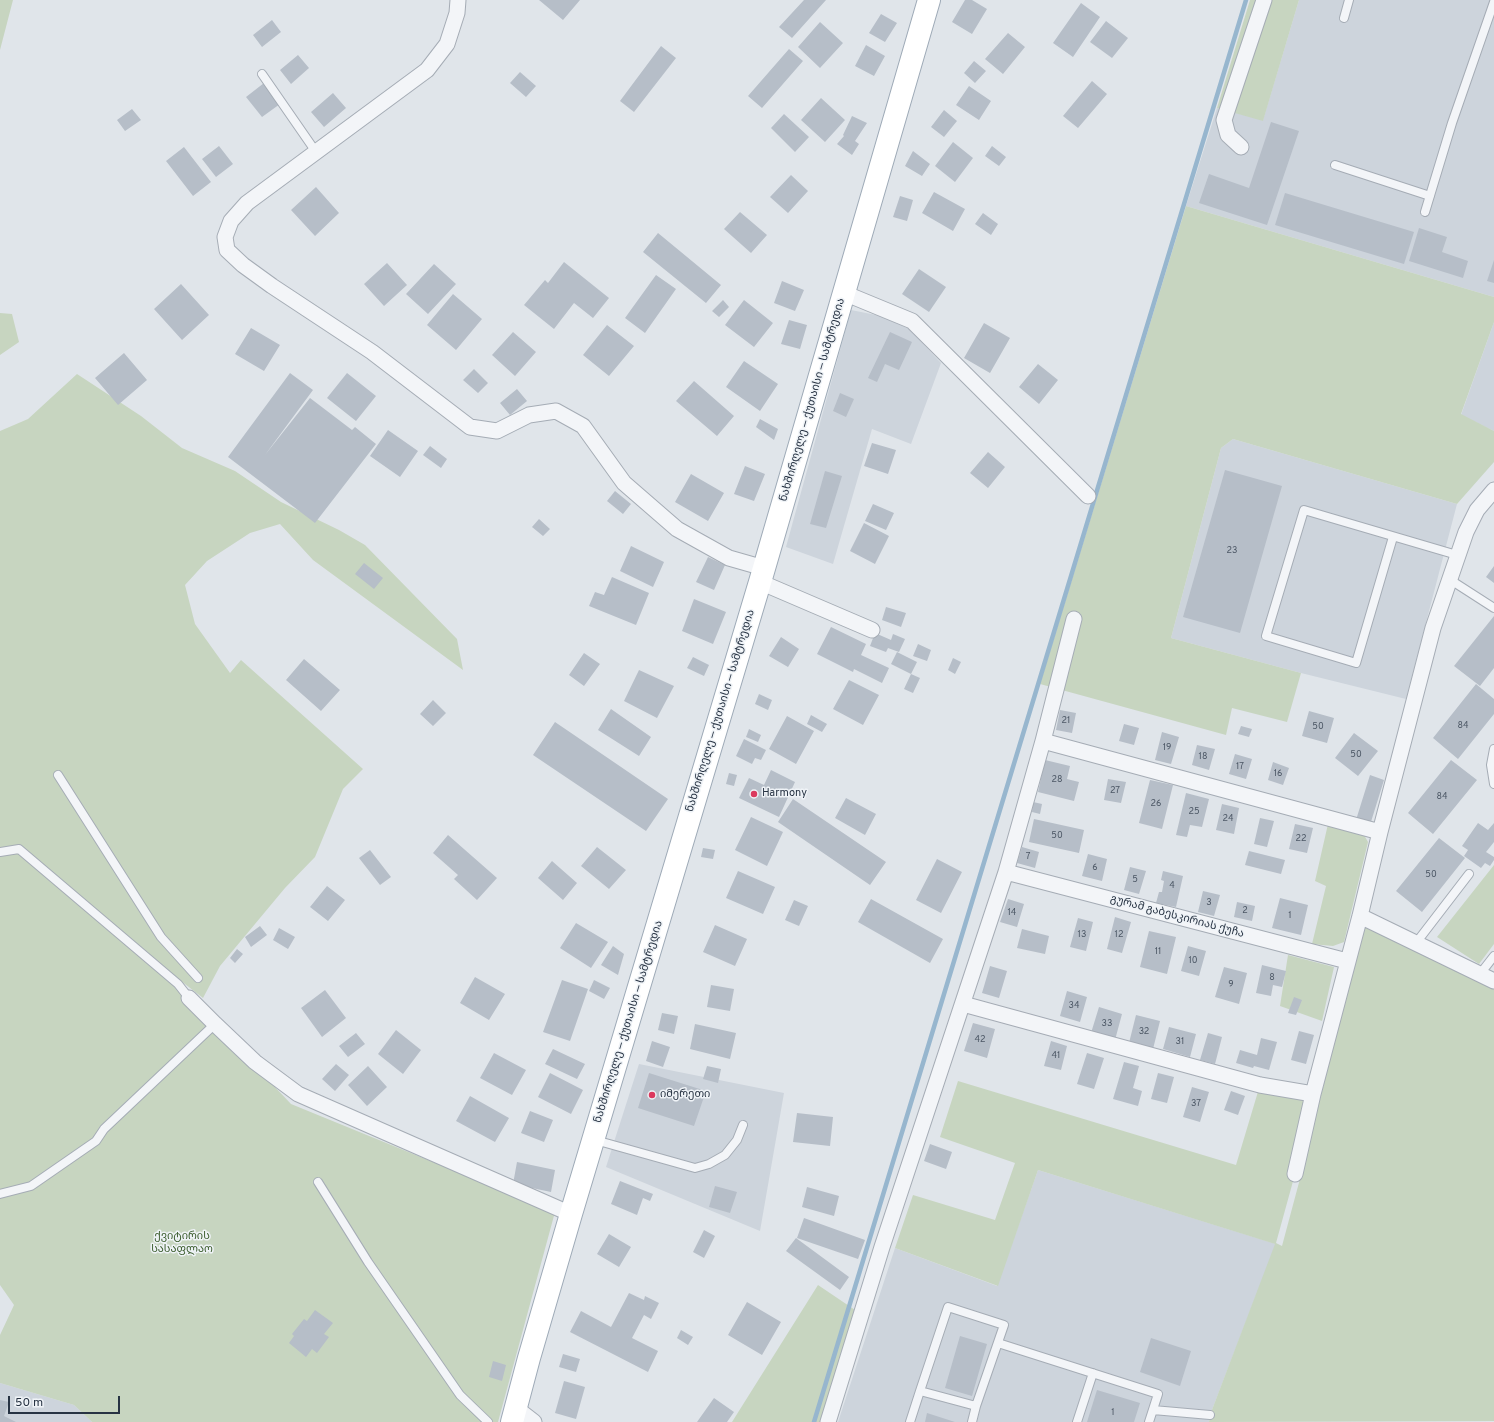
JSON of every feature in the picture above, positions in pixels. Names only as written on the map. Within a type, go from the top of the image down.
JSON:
[{"type":"main road","name":"ნახშირღელე — ქუთაისი — სამტრედია","points":[[514,1415],[571,1214],[762,575],[929,0]]},
{"type":"street","points":[[458,0],[457,13],[446,44],[427,70],[247,203],[231,221],[225,237],[227,250],[243,265],[261,278],[372,352],[470,427],[496,431],[529,415],[556,411],[583,426],[624,483],[677,530],[762,575],[872,630]]},
{"type":"street","points":[[1241,147],[1228,136],[1224,120],[1264,0]]},
{"type":"street","points":[[844,294],[912,321],[1088,496]]},
{"type":"street","points":[[1295,1174],[1380,832],[1433,628],[1466,532],[1477,510],[1494,490]]},
{"type":"street","points":[[828,1422],[882,1246],[1006,872],[1043,741],[1074,619]]},
{"type":"street","points":[[1043,741],[1380,832]]},
{"type":"street","name":"გურამ გაბესკირიას ქუჩა","points":[[1006,872],[1348,961]]},
{"type":"street","points":[[1360,916],[1494,981]]},
{"type":"street","points":[[189,998],[255,1062],[298,1094],[571,1214]]},
{"type":"street","points":[[963,1004],[1260,1085],[1314,1094]]},
{"type":"street","points":[[514,1415],[534,1422]]},
{"type":"lane","points":[[1344,18],[1349,0]]},
{"type":"lane","points":[[1426,212],[1452,122],[1494,2]]},
{"type":"lane","points":[[262,74],[316,152]]},
{"type":"lane","points":[[1335,165],[1430,196]]},
{"type":"lane","points":[[1393,537],[1356,663],[1266,636],[1304,510],[1457,555]]},
{"type":"lane","points":[[1449,579],[1494,608]]},
{"type":"lane","points":[[1494,749],[1491,765],[1494,784]]},
{"type":"lane","points":[[58,776],[161,937],[198,978]]},
{"type":"lane","points":[[0,852],[19,849],[178,984],[189,998]]},
{"type":"lane","points":[[1416,943],[1469,874]]},
{"type":"lane","points":[[1480,974],[1494,956]]},
{"type":"lane","points":[[0,1194],[31,1186],[96,1141],[104,1128],[215,1024]]},
{"type":"lane","points":[[594,1140],[695,1168],[709,1164],[725,1155],[737,1140],[743,1125]]},
{"type":"lane","points":[[318,1182],[368,1262],[460,1395],[488,1422]]},
{"type":"lane","points":[[910,1422],[948,1307],[1004,1325],[976,1406],[972,1422]]},
{"type":"lane","points":[[998,1343],[1158,1394],[1149,1422]]},
{"type":"lane","points":[[1078,1422],[1093,1373]]},
{"type":"lane","points":[[920,1391],[976,1406]]},
{"type":"lane","points":[[1153,1410],[1210,1415]]},
{"type":"shaded area","points":[[1299,0],[1494,0],[1494,297],[1186,206],[1217,108],[1263,120]]},
{"type":"shaded area","points":[[851,310],[881,316],[909,329],[941,363],[911,444],[872,429],[833,564],[786,547]]},
{"type":"shaded area","points":[[1494,322],[1494,431],[1461,415]]},
{"type":"shaded area","points":[[1233,439],[1457,504],[1406,699],[1301,673],[1171,638],[1221,448]]},
{"type":"shaded area","points":[[639,1064],[784,1093],[760,1231],[606,1167]]},
{"type":"shaded area","points":[[1038,1170],[1276,1244],[1210,1415],[1209,1422],[838,1422],[895,1248],[997,1286]]},
{"type":"shaded area","points":[[0,1383],[74,1405],[92,1422],[0,1422]]},
{"type":"green space","points":[[0,0],[13,0],[0,50]]},
{"type":"green space","points":[[1250,0],[1299,0],[1263,121],[1217,108]]},
{"type":"green space","points":[[1186,206],[1494,297],[1494,322],[1461,414],[1494,431],[1494,462],[1457,504],[1233,439],[1221,448],[1171,638],[1301,673],[1287,722],[1232,708],[1226,735],[1040,684]]},
{"type":"green space","points":[[0,313],[12,314],[19,342],[0,355]]},
{"type":"green space","name":"ქვიტირის სასაფლაო","points":[[77,374],[141,416],[182,448],[235,471],[281,502],[339,530],[365,545],[457,639],[463,670],[313,560],[280,524],[250,533],[207,561],[185,585],[195,624],[230,673],[241,660],[363,769],[343,789],[315,857],[285,888],[220,966],[203,998],[181,981],[215,1024],[291,1104],[555,1212],[498,1422],[92,1422],[74,1405],[0,1383],[0,1335],[14,1305],[0,1285],[0,431],[28,419]]},
{"type":"green space","points":[[1328,824],[1363,833],[1368,842],[1344,942],[1333,946],[1312,944],[1326,886],[1315,881]]},
{"type":"green space","points":[[1494,865],[1494,944],[1479,964],[1437,937]]},
{"type":"green space","points":[[1364,924],[1494,988],[1494,1421],[1209,1422],[1210,1415],[1275,1244],[1038,1170],[998,1286],[895,1248],[913,1195],[995,1220],[1015,1163],[940,1137],[958,1081],[1236,1165],[1260,1085],[1313,1094],[1295,1174],[1276,1243],[1282,1246]]},
{"type":"green space","points":[[1288,955],[1334,967],[1322,1021],[1280,1006]]},
{"type":"green space","points":[[818,1285],[858,1312],[825,1422],[732,1422]]},
{"type":"building","points":[[539,0],[580,0],[563,20]]},
{"type":"building","points":[[804,0],[826,0],[792,38],[779,27]]},
{"type":"building","points":[[965,0],[972,0],[987,9],[972,34],[952,22]]},
{"type":"building","points":[[1081,3],[1100,17],[1073,57],[1053,43]]},
{"type":"building","points":[[881,14],[897,23],[885,42],[869,33]]},
{"type":"building","points":[[272,20],[281,32],[262,47],[253,35]]},
{"type":"building","points":[[1106,21],[1128,38],[1112,58],[1090,42]]},
{"type":"building","points":[[820,22],[843,43],[820,68],[798,47]]},
{"type":"building","points":[[1008,33],[1025,47],[1003,74],[985,59]]},
{"type":"building","points":[[866,45],[885,56],[874,76],[855,66]]},
{"type":"building","points":[[661,46],[676,58],[634,112],[620,101]]},
{"type":"building","points":[[789,49],[803,61],[762,108],[748,96]]},
{"type":"building","points":[[298,55],[309,68],[291,84],[280,70]]},
{"type":"building","points":[[974,61],[986,71],[975,83],[964,73]]},
{"type":"building","points":[[520,72],[536,86],[526,97],[510,83]]},
{"type":"building","points":[[1092,81],[1107,94],[1078,128],[1063,116]]},
{"type":"building","points":[[264,83],[280,104],[262,117],[246,97]]},
{"type":"building","points":[[969,86],[991,101],[979,120],[956,105]]},
{"type":"building","points":[[333,93],[346,108],[324,127],[311,112]]},
{"type":"building","points":[[821,98],[845,120],[825,142],[801,120]]},
{"type":"building","points":[[132,109],[141,120],[125,131],[117,120]]},
{"type":"building","points":[[944,110],[957,121],[944,137],[931,127]]},
{"type":"building","points":[[784,114],[809,137],[795,152],[771,128]]},
{"type":"building","points":[[852,116],[867,123],[855,141],[859,144],[852,155],[837,144],[844,136],[843,135]]},
{"type":"building","points":[[1271,122],[1299,131],[1267,225],[1199,203],[1209,174],[1249,188]]},
{"type":"building","points":[[953,142],[973,158],[955,182],[935,166]]},
{"type":"building","points":[[219,146],[233,164],[216,177],[202,159]]},
{"type":"building","points":[[992,146],[1006,157],[999,166],[985,156]]},
{"type":"building","points":[[184,147],[211,182],[193,196],[166,161]]},
{"type":"building","points":[[913,151],[930,164],[922,176],[905,166]]},
{"type":"building","points":[[791,175],[808,191],[788,213],[770,197]]},
{"type":"building","points":[[316,187],[339,213],[315,236],[291,210]]},
{"type":"building","points":[[934,192],[965,209],[953,231],[922,213]]},
{"type":"building","points":[[1285,193],[1414,232],[1404,264],[1275,225]]},
{"type":"building","points":[[900,196],[913,200],[907,221],[893,217]]},
{"type":"building","points":[[740,212],[767,235],[751,253],[724,229]]},
{"type":"building","points":[[983,213],[998,224],[991,235],[975,224]]},
{"type":"building","points":[[1419,228],[1447,237],[1442,252],[1468,261],[1463,278],[1409,261]]},
{"type":"building","points":[[658,233],[721,285],[706,303],[643,252]]},
{"type":"building","points":[[1494,260],[1494,283],[1487,281]]},
{"type":"building","points":[[564,262],[609,298],[593,318],[574,303],[554,329],[524,305],[545,280],[548,283]]},
{"type":"building","points":[[387,263],[407,285],[384,306],[364,284]]},
{"type":"building","points":[[434,264],[456,284],[428,314],[406,294]]},
{"type":"building","points":[[919,269],[946,287],[929,312],[902,294]]},
{"type":"building","points":[[656,275],[676,289],[645,333],[625,318]]},
{"type":"building","points":[[782,281],[804,290],[795,311],[774,303]]},
{"type":"building","points":[[181,284],[209,315],[182,340],[154,309]]},
{"type":"building","points":[[453,294],[482,319],[456,350],[427,325]]},
{"type":"building","points":[[723,300],[729,307],[719,317],[712,311]]},
{"type":"building","points":[[744,300],[773,323],[754,347],[725,325]]},
{"type":"building","points":[[789,320],[807,325],[800,349],[781,344]]},
{"type":"building","points":[[984,323],[1010,338],[990,373],[964,358]]},
{"type":"building","points":[[607,325],[634,346],[609,376],[583,355]]},
{"type":"building","points":[[251,328],[280,345],[264,371],[235,354]]},
{"type":"building","points":[[513,332],[536,352],[515,376],[492,355]]},
{"type":"building","points":[[890,332],[912,342],[899,370],[885,364],[877,382],[868,378]]},
{"type":"building","points":[[124,353],[147,380],[118,405],[95,378]]},
{"type":"building","points":[[744,361],[778,384],[760,411],[726,387]]},
{"type":"building","points":[[1038,364],[1058,380],[1039,404],[1019,387]]},
{"type":"building","points":[[474,369],[488,383],[478,393],[463,380]]},
{"type":"building","points":[[290,373],[313,390],[265,455],[310,398],[352,430],[355,427],[376,444],[315,523],[228,457]]},
{"type":"building","points":[[347,373],[376,396],[356,421],[327,398]]},
{"type":"building","points":[[694,381],[734,416],[717,436],[676,401]]},
{"type":"building","points":[[517,389],[527,401],[510,415],[500,403]]},
{"type":"building","points":[[840,393],[854,399],[846,417],[833,411]]},
{"type":"building","points":[[760,419],[778,429],[774,440],[756,427]]},
{"type":"building","points":[[388,430],[418,451],[400,477],[370,456]]},
{"type":"building","points":[[872,443],[896,450],[888,474],[864,466]]},
{"type":"building","points":[[430,446],[447,459],[441,468],[423,455]]},
{"type":"building","points":[[988,452],[1005,467],[988,488],[970,473]]},
{"type":"building","points":[[745,466],[765,474],[754,501],[734,494]]},
{"type":"building","points":[[1225,470],[1282,486],[1240,633],[1183,617]]},
{"type":"building","points":[[825,471],[842,476],[826,528],[810,524]]},
{"type":"building","points":[[691,474],[724,493],[708,521],[675,502]]},
{"type":"building","points":[[615,491],[631,504],[623,514],[607,501]]},
{"type":"building","points":[[873,504],[894,513],[886,530],[865,521]]},
{"type":"building","points":[[539,519],[550,529],[543,536],[532,527]]},
{"type":"building","points":[[864,523],[889,536],[875,564],[850,551]]},
{"type":"building","points":[[631,546],[664,562],[653,587],[620,571]]},
{"type":"building","points":[[708,557],[725,565],[714,590],[696,582]]},
{"type":"building","points":[[364,563],[383,578],[374,589],[355,574]]},
{"type":"building","points":[[1494,566],[1494,583],[1486,577]]},
{"type":"building","points":[[612,577],[649,593],[636,625],[589,606],[595,592],[604,595]]},
{"type":"building","points":[[694,599],[726,612],[713,644],[682,631]]},
{"type":"building","points":[[886,607],[906,613],[901,627],[882,620]]},
{"type":"building","points":[[1494,616],[1494,668],[1480,686],[1454,666]]},
{"type":"building","points":[[831,627],[866,644],[861,655],[889,668],[882,683],[854,669],[853,672],[817,654]]},
{"type":"building","points":[[875,633],[891,640],[893,634],[905,639],[899,652],[888,648],[886,652],[870,646]]},
{"type":"building","points":[[781,637],[799,649],[788,667],[769,656]]},
{"type":"building","points":[[918,644],[931,650],[927,661],[913,656]]},
{"type":"building","points":[[897,652],[917,662],[911,674],[891,664]]},
{"type":"building","points":[[584,653],[600,664],[584,686],[569,675]]},
{"type":"building","points":[[693,657],[709,665],[704,676],[687,668]]},
{"type":"building","points":[[953,658],[961,662],[955,674],[948,670]]},
{"type":"building","points":[[304,659],[340,690],[321,711],[286,680]]},
{"type":"building","points":[[639,670],[674,686],[657,718],[624,701]]},
{"type":"building","points":[[911,674],[920,678],[913,693],[904,689]]},
{"type":"building","points":[[849,680],[879,695],[863,725],[833,709]]},
{"type":"building","points":[[1476,684],[1494,699],[1494,714],[1458,759],[1433,738]]},
{"type":"building","points":[[759,694],[772,700],[768,710],[755,704]]},
{"type":"building","points":[[433,700],[446,713],[433,726],[420,714]]},
{"type":"building","points":[[611,709],[651,737],[639,756],[598,730]]},
{"type":"building","points":[[1060,710],[1076,713],[1072,733],[1056,730]]},
{"type":"building","points":[[1309,711],[1334,718],[1327,743],[1302,736]]},
{"type":"building","points":[[811,715],[827,724],[822,732],[807,724]]},
{"type":"building","points":[[787,716],[814,731],[796,764],[769,749]]},
{"type":"building","points":[[555,722],[668,799],[646,831],[533,755]]},
{"type":"building","points":[[1124,724],[1139,728],[1134,745],[1119,741]]},
{"type":"building","points":[[1241,726],[1252,729],[1249,737],[1238,734]]},
{"type":"building","points":[[749,729],[761,735],[758,742],[746,737]]},
{"type":"building","points":[[1162,732],[1179,737],[1171,764],[1155,760]]},
{"type":"building","points":[[1354,733],[1378,751],[1358,776],[1335,758]]},
{"type":"building","points":[[744,739],[766,750],[761,760],[755,758],[752,764],[736,756]]},
{"type":"building","points":[[1197,745],[1215,749],[1209,770],[1192,765]]},
{"type":"building","points":[[1235,754],[1252,759],[1246,779],[1229,774]]},
{"type":"building","points":[[1045,760],[1070,766],[1067,779],[1079,782],[1074,801],[1038,792]]},
{"type":"building","points":[[1451,760],[1477,780],[1433,834],[1408,813]]},
{"type":"building","points":[[1273,762],[1289,768],[1283,785],[1268,780]]},
{"type":"building","points":[[771,770],[795,782],[779,817],[739,798],[749,778],[764,785]]},
{"type":"building","points":[[729,773],[737,775],[734,786],[726,784]]},
{"type":"building","points":[[1370,775],[1384,780],[1370,825],[1356,820]]},
{"type":"building","points":[[1108,779],[1126,782],[1121,803],[1104,800]]},
{"type":"building","points":[[1150,780],[1173,785],[1162,829],[1139,823]]},
{"type":"building","points":[[1186,793],[1209,799],[1202,827],[1190,825],[1187,837],[1176,835]]},
{"type":"building","points":[[846,798],[876,814],[865,835],[835,818]]},
{"type":"building","points":[[793,799],[886,862],[870,885],[778,822]]},
{"type":"building","points":[[1033,802],[1042,804],[1040,814],[1032,812]]},
{"type":"building","points":[[1222,804],[1239,808],[1234,834],[1216,830]]},
{"type":"building","points":[[751,817],[783,832],[767,866],[735,850]]},
{"type":"building","points":[[1260,818],[1274,821],[1267,847],[1254,844]]},
{"type":"building","points":[[1034,819],[1084,830],[1079,853],[1029,842]]},
{"type":"building","points":[[1478,823],[1488,830],[1494,823],[1494,842],[1486,852],[1494,857],[1494,860],[1490,866],[1485,863],[1481,868],[1464,856],[1468,850],[1462,846]]},
{"type":"building","points":[[1295,824],[1313,828],[1307,853],[1289,849]]},
{"type":"building","points":[[448,835],[497,878],[477,900],[454,879],[458,875],[433,853]]},
{"type":"building","points":[[1439,838],[1465,858],[1422,912],[1396,891]]},
{"type":"building","points":[[597,847],[626,870],[609,889],[581,866]]},
{"type":"building","points":[[1022,847],[1039,852],[1035,868],[1017,863]]},
{"type":"building","points":[[703,848],[715,850],[713,859],[701,857]]},
{"type":"building","points":[[370,850],[391,877],[380,885],[359,858]]},
{"type":"building","points":[[1249,851],[1285,860],[1281,874],[1245,865]]},
{"type":"building","points":[[1088,854],[1107,859],[1102,881],[1082,876]]},
{"type":"building","points":[[937,859],[962,872],[941,913],[916,900]]},
{"type":"building","points":[[552,861],[577,883],[563,900],[538,878]]},
{"type":"building","points":[[1130,867],[1146,871],[1139,894],[1124,890]]},
{"type":"building","points":[[738,871],[775,887],[763,914],[726,898]]},
{"type":"building","points":[[1163,871],[1183,876],[1176,907],[1156,903],[1159,892],[1162,892],[1164,881],[1161,880]]},
{"type":"building","points":[[327,886],[345,900],[328,921],[310,907]]},
{"type":"building","points":[[1203,891],[1220,895],[1214,916],[1198,912]]},
{"type":"building","points":[[1280,898],[1308,905],[1301,935],[1272,928]]},
{"type":"building","points":[[871,899],[943,939],[930,963],[858,922]]},
{"type":"building","points":[[1008,899],[1024,904],[1017,927],[1000,922]]},
{"type":"building","points":[[794,900],[808,906],[799,926],[785,920]]},
{"type":"building","points":[[1237,902],[1255,906],[1252,921],[1234,917]]},
{"type":"building","points":[[1115,917],[1131,922],[1122,953],[1107,949]]},
{"type":"building","points":[[1078,918],[1093,922],[1086,951],[1070,947]]},
{"type":"building","points":[[576,923],[608,942],[591,968],[560,948]]},
{"type":"building","points":[[715,925],[747,939],[735,966],[703,952]]},
{"type":"building","points":[[260,926],[267,935],[251,947],[245,937]]},
{"type":"building","points":[[279,928],[295,937],[288,949],[273,940]]},
{"type":"building","points":[[1022,929],[1049,936],[1045,954],[1017,948]]},
{"type":"building","points":[[1149,931],[1176,937],[1167,974],[1140,967]]},
{"type":"building","points":[[613,946],[624,954],[618,975],[601,965]]},
{"type":"building","points":[[1188,946],[1206,951],[1199,976],[1181,971]]},
{"type":"building","points":[[237,949],[243,954],[235,963],[230,958]]},
{"type":"building","points":[[1262,965],[1286,971],[1282,987],[1273,985],[1271,996],[1256,993]]},
{"type":"building","points":[[990,966],[1007,971],[999,998],[982,993]]},
{"type":"building","points":[[1224,967],[1247,973],[1239,1004],[1215,997]]},
{"type":"building","points":[[475,977],[505,994],[489,1020],[460,1003]]},
{"type":"building","points":[[562,980],[588,989],[570,1041],[543,1032]]},
{"type":"building","points":[[594,980],[610,988],[604,999],[589,991]]},
{"type":"building","points":[[711,985],[734,989],[730,1011],[707,1007]]},
{"type":"building","points":[[325,990],[346,1018],[322,1037],[301,1008]]},
{"type":"building","points":[[1067,991],[1087,997],[1080,1022],[1060,1016]]},
{"type":"building","points":[[1294,997],[1302,1000],[1296,1015],[1288,1013]]},
{"type":"building","points":[[1099,1007],[1122,1014],[1115,1040],[1091,1033]]},
{"type":"building","points":[[662,1013],[678,1016],[674,1034],[658,1030]]},
{"type":"building","points":[[1136,1015],[1160,1021],[1153,1049],[1129,1043]]},
{"type":"building","points":[[973,1023],[995,1029],[987,1058],[964,1051]]},
{"type":"building","points":[[695,1024],[736,1033],[730,1059],[690,1049]]},
{"type":"building","points":[[1169,1027],[1196,1034],[1190,1057],[1163,1049]]},
{"type":"building","points":[[396,1030],[421,1050],[403,1074],[378,1054]]},
{"type":"building","points":[[1299,1031],[1314,1035],[1306,1064],[1291,1060]]},
{"type":"building","points":[[356,1033],[365,1044],[348,1057],[339,1046]]},
{"type":"building","points":[[1208,1033],[1222,1037],[1215,1064],[1200,1060]]},
{"type":"building","points":[[1261,1038],[1277,1042],[1269,1070],[1254,1066],[1253,1068],[1236,1063],[1240,1050],[1257,1055]]},
{"type":"building","points":[[652,1041],[670,1047],[663,1067],[646,1061]]},
{"type":"building","points":[[1051,1041],[1067,1046],[1061,1070],[1044,1066]]},
{"type":"building","points":[[553,1049],[585,1064],[577,1079],[545,1064]]},
{"type":"building","points":[[494,1053],[526,1070],[512,1095],[480,1078]]},
{"type":"building","points":[[1087,1053],[1104,1058],[1094,1089],[1077,1084]]},
{"type":"building","points":[[1124,1062],[1139,1066],[1133,1088],[1142,1091],[1138,1106],[1113,1099]]},
{"type":"building","points":[[336,1064],[349,1075],[335,1091],[322,1079]]},
{"type":"building","points":[[368,1066],[387,1087],[367,1106],[348,1085]]},
{"type":"building","points":[[707,1066],[721,1069],[718,1083],[703,1079]]},
{"type":"building","points":[[550,1073],[583,1090],[571,1114],[538,1097]]},
{"type":"building","points":[[649,1073],[706,1091],[694,1126],[638,1108]]},
{"type":"building","points":[[1158,1073],[1174,1077],[1167,1103],[1151,1099]]},
{"type":"building","points":[[1192,1087],[1209,1092],[1200,1122],[1183,1117]]},
{"type":"building","points":[[1231,1091],[1245,1096],[1238,1115],[1224,1110]]},
{"type":"building","points":[[470,1096],[509,1118],[495,1142],[456,1121]]},
{"type":"building","points":[[530,1111],[553,1120],[544,1142],[521,1133]]},
{"type":"building","points":[[797,1113],[833,1117],[830,1146],[793,1142]]},
{"type":"building","points":[[930,1144],[952,1152],[946,1169],[924,1161]]},
{"type":"building","points":[[517,1162],[555,1170],[551,1192],[513,1184]]},
{"type":"building","points":[[620,1181],[653,1194],[650,1201],[643,1198],[637,1215],[611,1204]]},
{"type":"building","points":[[715,1186],[737,1192],[730,1213],[709,1207]]},
{"type":"building","points":[[807,1187],[839,1196],[834,1216],[802,1207]]},
{"type":"building","points":[[804,1218],[865,1240],[858,1259],[797,1238]]},
{"type":"building","points":[[704,1230],[715,1236],[704,1258],[693,1252]]},
{"type":"building","points":[[609,1234],[631,1247],[619,1267],[597,1254]]},
{"type":"building","points":[[796,1238],[849,1277],[840,1290],[786,1251]]},
{"type":"building","points":[[629,1293],[644,1300],[645,1296],[659,1303],[651,1319],[644,1315],[632,1338],[658,1351],[648,1372],[570,1332],[581,1311],[611,1327]]},
{"type":"building","points":[[747,1302],[781,1322],[762,1355],[728,1335]]},
{"type":"building","points":[[315,1310],[333,1323],[324,1334],[329,1337],[317,1353],[312,1349],[306,1357],[289,1343],[294,1336],[292,1334],[304,1319],[307,1321]]},
{"type":"building","points":[[681,1330],[693,1337],[688,1345],[677,1338]]},
{"type":"building","points":[[960,1336],[987,1344],[972,1396],[945,1388]]},
{"type":"building","points":[[1151,1338],[1191,1351],[1180,1386],[1140,1372]]},
{"type":"building","points":[[563,1354],[580,1359],[576,1372],[559,1367]]},
{"type":"building","points":[[493,1361],[506,1365],[502,1381],[489,1377]]},
{"type":"building","points":[[564,1381],[585,1387],[576,1419],[555,1413]]},
{"type":"building","points":[[1097,1390],[1140,1403],[1134,1422],[1087,1422]]},
{"type":"building","points":[[714,1398],[734,1412],[727,1422],[697,1422]]},
{"type":"building","points":[[0,1400],[9,1402],[4,1416],[16,1422],[0,1422]]},
{"type":"building","points":[[927,1413],[955,1422],[925,1422]]},
{"type":"waterway","points":[[814,1422],[1246,0]]},
{"type":"place","name":"Harmony","points":[[754,794]]},
{"type":"place","name":"იმერეთი","points":[[652,1095]]}]
